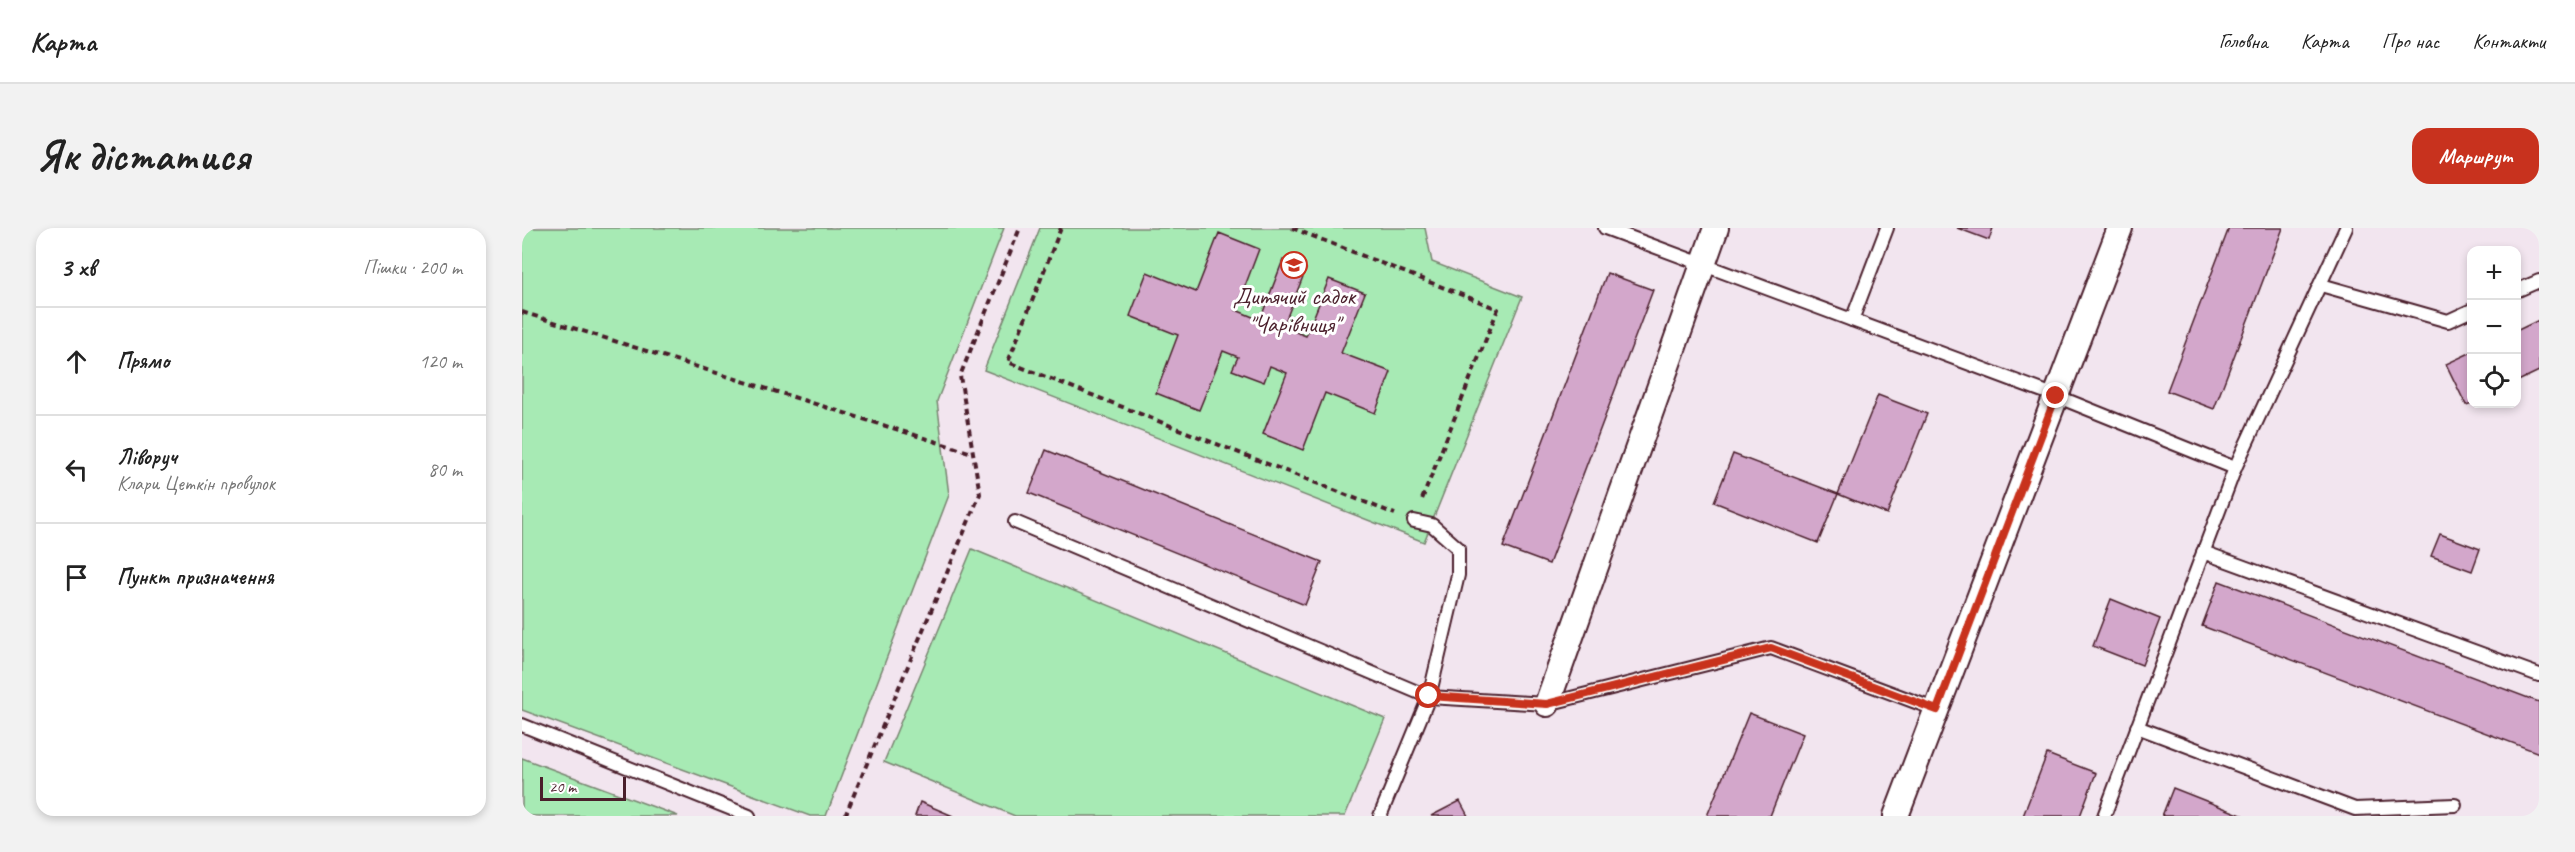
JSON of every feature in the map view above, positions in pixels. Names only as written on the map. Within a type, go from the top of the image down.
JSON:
[{"type":"street","points":[[1547,704],[1716,228]]},
{"type":"street","points":[[1896,816],[2120,228]]},
{"type":"lane","points":[[1605,228],[2056,396],[2235,468]]},
{"type":"lane","points":[[1852,320],[1887,228]]},
{"type":"lane","points":[[2104,816],[2235,468],[2346,228]]},
{"type":"lane","points":[[2521,289],[2539,281]]},
{"type":"lane","points":[[2321,285],[2448,321],[2467,312]]},
{"type":"lane","points":[[1380,816],[1429,696],[1458,575],[1458,548],[1432,525],[1414,521]]},
{"type":"lane","points":[[1015,522],[1429,696],[1547,704],[1771,648],[1937,710]]},
{"type":"lane","points":[[2203,552],[2539,675]]},
{"type":"lane","points":[[522,724],[749,816]]},
{"type":"lane","points":[[2137,727],[2355,809],[2455,805]]},
{"type":"path","points":[[845,816],[980,494],[960,376],[1020,228]]},
{"type":"path","points":[[1061,228],[1008,362],[1414,521],[1498,309],[1292,228]]},
{"type":"path","points":[[522,312],[972,453]]},
{"type":"green space","points":[[522,228],[1004,228],[937,401],[949,495],[826,816],[810,816],[522,710]]},
{"type":"green space","points":[[1040,228],[1425,228],[1432,262],[1522,297],[1424,542],[984,370]]},
{"type":"green space","points":[[972,549],[1385,719],[1345,816],[1015,816],[884,762]]},
{"type":"green space","points":[[522,758],[678,816],[522,816]]},
{"type":"building","points":[[1957,228],[1993,228],[1989,240]]},
{"type":"building","points":[[2229,228],[2283,228],[2214,409],[2167,391]]},
{"type":"building","points":[[1219,233],[1259,249],[1236,310],[1260,320],[1283,260],[1306,269],[1283,327],[1306,336],[1329,279],[1365,293],[1341,353],[1391,372],[1375,413],[1325,393],[1303,450],[1263,434],[1287,373],[1270,366],[1264,382],[1232,370],[1238,357],[1223,351],[1199,410],[1156,393],[1178,335],[1130,316],[1147,272],[1196,292]]},
{"type":"building","points":[[1607,273],[1653,290],[1549,564],[1503,547]]},
{"type":"building","points":[[2539,320],[2539,371],[2521,380],[2521,354],[2521,329]]},
{"type":"building","points":[[2467,354],[2467,405],[2466,405],[2446,364]]},
{"type":"building","points":[[1878,395],[1927,414],[1887,514],[1838,494]]},
{"type":"building","points":[[1046,450],[1322,562],[1305,605],[1029,493]]},
{"type":"building","points":[[1733,454],[1838,494],[1818,543],[1714,502]]},
{"type":"building","points":[[2440,534],[2480,549],[2472,571],[2431,556]]},
{"type":"building","points":[[2219,581],[2539,702],[2539,753],[2202,626]]},
{"type":"building","points":[[2111,599],[2160,619],[2142,665],[2093,646]]},
{"type":"building","points":[[1749,713],[1803,734],[1770,816],[1707,816]]},
{"type":"building","points":[[2047,754],[2096,773],[2080,816],[2023,816]]},
{"type":"building","points":[[2173,788],[2244,816],[2162,816]]},
{"type":"building","points":[[1460,801],[1468,816],[1431,816]]},
{"type":"building","points":[[920,802],[953,816],[915,816]]},
{"type":"place","name":"Дитячий садок \"Чарівниця\"","points":[[1294,265]]},
{"type":"route","points":[[1429,696],[1547,704],[1771,648],[1937,710],[2056,396]]}]
